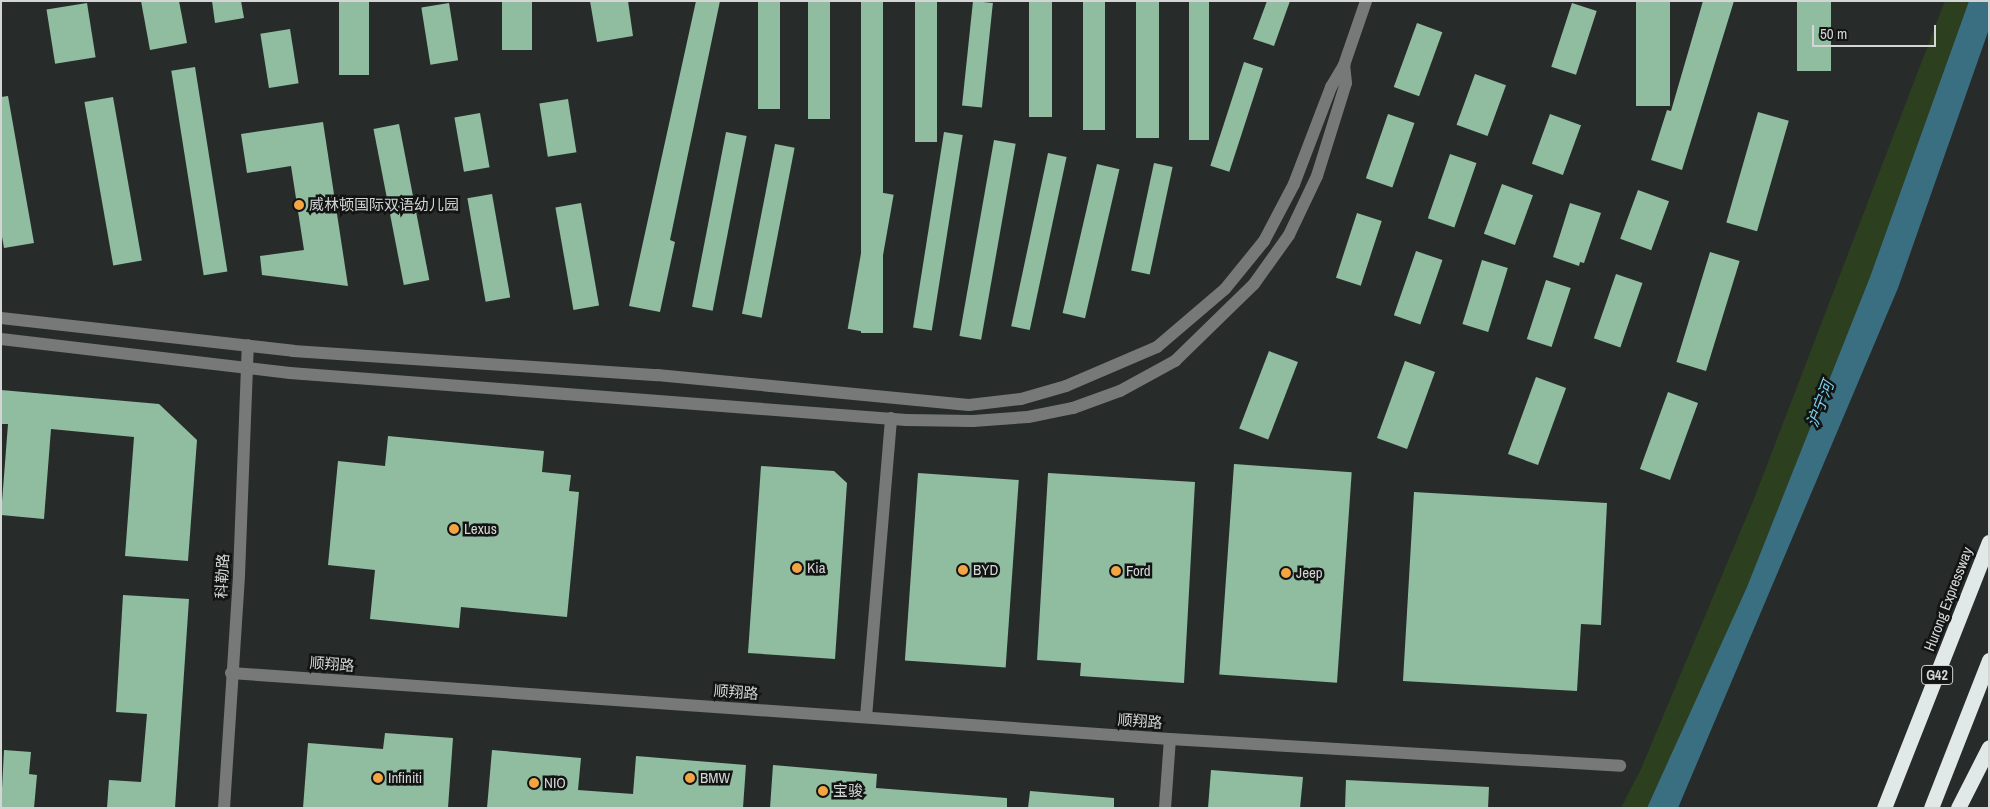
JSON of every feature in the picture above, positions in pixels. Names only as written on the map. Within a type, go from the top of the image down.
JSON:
[{"type":"highway","name":"Hurong Expressway","points":[[1884,808],[1989,542]]},
{"type":"highway","points":[[1930,808],[1989,660]]},
{"type":"highway","points":[[1958,808],[1989,747]]},
{"type":"street","points":[[1,318],[293,351],[657,375],[969,405],[1021,399],[1066,386],[1157,347],[1226,289],[1268,233],[1294,184],[1330,87],[1344,65],[1366,1]]},
{"type":"street","points":[[1,339],[247,366],[290,373],[891,418],[973,422],[1037,416],[1073,408],[1120,391],[1174,361],[1254,284],[1289,235],[1317,176],[1346,83],[1344,65]]},
{"type":"street","name":"科勒路","points":[[224,808],[231,673],[239,575],[248,345]]},
{"type":"street","points":[[866,717],[891,418]]},
{"type":"street","name":"顺翔路","points":[[231,673],[1170,739],[1165,808]]},
{"type":"street","points":[[1170,739],[1620,766]]},
{"type":"green space","points":[[1945,1],[1969,1],[1870,277],[1747,587],[1647,808],[1621,808],[1641,769],[1754,499]]},
{"type":"water","name":"沪宁河","points":[[1969,1],[1989,1],[1989,29],[1898,288],[1678,808],[1647,808],[1747,587],[1870,277]]},
{"type":"building","points":[[141,1],[179,1],[187,43],[150,50]]},
{"type":"building","points":[[212,1],[241,1],[244,18],[215,23]]},
{"type":"building","points":[[339,1],[369,1],[369,75],[339,75]]},
{"type":"building","points":[[502,1],[532,1],[532,50],[502,50]]},
{"type":"building","points":[[590,1],[628,1],[633,36],[597,42]]},
{"type":"building","points":[[696,1],[720,1],[670,240],[675,242],[660,312],[629,306]]},
{"type":"building","points":[[758,1],[780,1],[780,109],[758,109]]},
{"type":"building","points":[[808,1],[830,1],[830,119],[808,119]]},
{"type":"building","points":[[861,1],[883,1],[883,333],[861,333]]},
{"type":"building","points":[[915,1],[937,1],[937,142],[915,142]]},
{"type":"building","points":[[973,1],[993,3],[982,108],[962,105]]},
{"type":"building","points":[[1029,1],[1052,1],[1052,117],[1029,117]]},
{"type":"building","points":[[1083,1],[1105,1],[1105,130],[1083,130]]},
{"type":"building","points":[[1136,1],[1159,1],[1159,138],[1136,138]]},
{"type":"building","points":[[1189,1],[1209,1],[1209,140],[1189,140]]},
{"type":"building","points":[[1267,1],[1290,1],[1274,46],[1253,39]]},
{"type":"building","points":[[1636,1],[1670,1],[1670,106],[1636,106]]},
{"type":"building","points":[[1703,1],[1734,1],[1682,170],[1651,160],[1667,110],[1671,111]]},
{"type":"building","points":[[1797,1],[1831,1],[1831,71],[1797,71]]},
{"type":"building","points":[[87,3],[96,57],[55,64],[47,9]]},
{"type":"building","points":[[449,3],[458,60],[430,65],[421,7]]},
{"type":"building","points":[[1572,3],[1597,11],[1576,75],[1551,67]]},
{"type":"building","points":[[1417,23],[1442,32],[1419,96],[1394,87]]},
{"type":"building","points":[[290,29],[299,83],[269,88],[260,34]]},
{"type":"building","points":[[1244,62],[1263,68],[1229,172],[1210,166]]},
{"type":"building","points":[[195,67],[227,271],[204,275],[171,71]]},
{"type":"building","points":[[1475,74],[1506,85],[1488,136],[1457,125]]},
{"type":"building","points":[[8,96],[34,243],[4,248],[1,231],[1,97]]},
{"type":"building","points":[[113,97],[142,260],[113,266],[84,102]]},
{"type":"building","points":[[568,99],[576,152],[548,157],[539,104]]},
{"type":"building","points":[[1758,112],[1789,121],[1757,231],[1726,223]]},
{"type":"building","points":[[480,113],[490,167],[464,172],[454,118]]},
{"type":"building","points":[[1388,114],[1414,123],[1392,187],[1366,178]]},
{"type":"building","points":[[1550,114],[1581,125],[1563,175],[1532,164]]},
{"type":"building","points":[[323,122],[348,286],[262,275],[260,256],[304,250],[291,166],[247,173],[241,134]]},
{"type":"building","points":[[399,124],[429,280],[404,285],[373,129]]},
{"type":"building","points":[[726,132],[747,136],[713,311],[692,307]]},
{"type":"building","points":[[944,132],[963,135],[932,331],[913,328]]},
{"type":"building","points":[[994,140],[1016,144],[981,340],[959,336]]},
{"type":"building","points":[[775,144],[795,148],[762,318],[742,314]]},
{"type":"building","points":[[1048,153],[1067,157],[1030,330],[1011,326]]},
{"type":"building","points":[[1450,154],[1476,163],[1454,227],[1428,218]]},
{"type":"building","points":[[1154,163],[1173,167],[1150,275],[1131,271]]},
{"type":"building","points":[[1097,164],[1119,169],[1085,318],[1063,313]]},
{"type":"building","points":[[1502,184],[1533,195],[1515,245],[1484,234]]},
{"type":"building","points":[[1638,190],[1669,201],[1651,250],[1620,239]]},
{"type":"building","points":[[872,191],[894,195],[869,333],[848,329]]},
{"type":"building","points":[[492,194],[510,297],[486,302],[467,198]]},
{"type":"building","points":[[581,203],[599,305],[573,310],[555,208]]},
{"type":"building","points":[[1570,203],[1601,213],[1584,263],[1580,262],[1579,266],[1553,257]]},
{"type":"building","points":[[1357,213],[1382,221],[1361,286],[1336,278]]},
{"type":"building","points":[[1416,251],[1442,260],[1420,324],[1394,315]]},
{"type":"building","points":[[1710,252],[1740,261],[1706,371],[1676,362]]},
{"type":"building","points":[[1482,260],[1508,268],[1488,332],[1462,324]]},
{"type":"building","points":[[1616,274],[1642,283],[1620,347],[1594,338]]},
{"type":"building","points":[[1546,280],[1571,288],[1552,347],[1527,339]]},
{"type":"building","points":[[1269,351],[1298,362],[1268,440],[1239,428]]},
{"type":"building","points":[[1405,361],[1435,372],[1407,449],[1377,438]]},
{"type":"building","points":[[1536,377],[1566,388],[1538,465],[1508,454]]},
{"type":"building","points":[[1,390],[159,404],[197,440],[188,561],[125,556],[134,437],[51,429],[44,519],[1,515],[8,424],[1,424]]},
{"type":"building","points":[[1668,392],[1698,403],[1670,480],[1640,469]]},
{"type":"building","name":"Lexus","points":[[388,436],[544,451],[542,472],[571,475],[569,491],[579,492],[567,617],[461,607],[459,628],[370,619],[375,570],[328,565],[338,461],[385,466]]},
{"type":"building","name":"Jeep","points":[[1234,464],[1352,472],[1337,683],[1219,674]]},
{"type":"building","name":"Kia","points":[[761,466],[834,471],[847,483],[835,659],[748,653]]},
{"type":"building","name":"BYD","points":[[918,473],[1019,480],[1006,668],[905,661]]},
{"type":"building","name":"Ford","points":[[1048,473],[1195,482],[1184,683],[1080,676],[1081,663],[1037,660]]},
{"type":"building","points":[[1414,492],[1607,503],[1601,625],[1581,624],[1577,691],[1403,681]]},
{"type":"building","points":[[123,595],[189,599],[175,808],[107,808],[109,780],[141,782],[147,714],[116,712]]},
{"type":"building","name":"Infiniti","points":[[385,733],[453,738],[448,808],[303,808],[308,743],[383,749]]},
{"type":"building","points":[[4,750],[31,752],[29,774],[37,775],[34,808],[1,808]]},
{"type":"building","points":[[492,750],[581,758],[578,790],[633,794],[636,756],[746,765],[743,808],[487,808]]},
{"type":"building","name":"宝骏","points":[[773,765],[877,774],[876,788],[1007,798],[1007,808],[770,808]]},
{"type":"building","points":[[1211,770],[1303,777],[1300,808],[1208,808]]},
{"type":"building","points":[[1346,780],[1489,787],[1488,808],[1345,808]]},
{"type":"building","points":[[1030,791],[1114,798],[1114,808],[1028,808]]},
{"type":"place","name":"威林顿国际双语幼儿园","points":[[299,205]]},
{"type":"place","name":"Lexus","points":[[454,529]]},
{"type":"place","name":"Kia","points":[[797,568]]},
{"type":"place","name":"BYD","points":[[963,570]]},
{"type":"place","name":"Ford","points":[[1116,571]]},
{"type":"place","name":"Jeep","points":[[1286,573]]},
{"type":"place","name":"Infiniti","points":[[378,778]]},
{"type":"place","name":"BMW","points":[[690,778]]},
{"type":"place","name":"NIO","points":[[534,783]]},
{"type":"place","name":"宝骏","points":[[823,791]]}]
